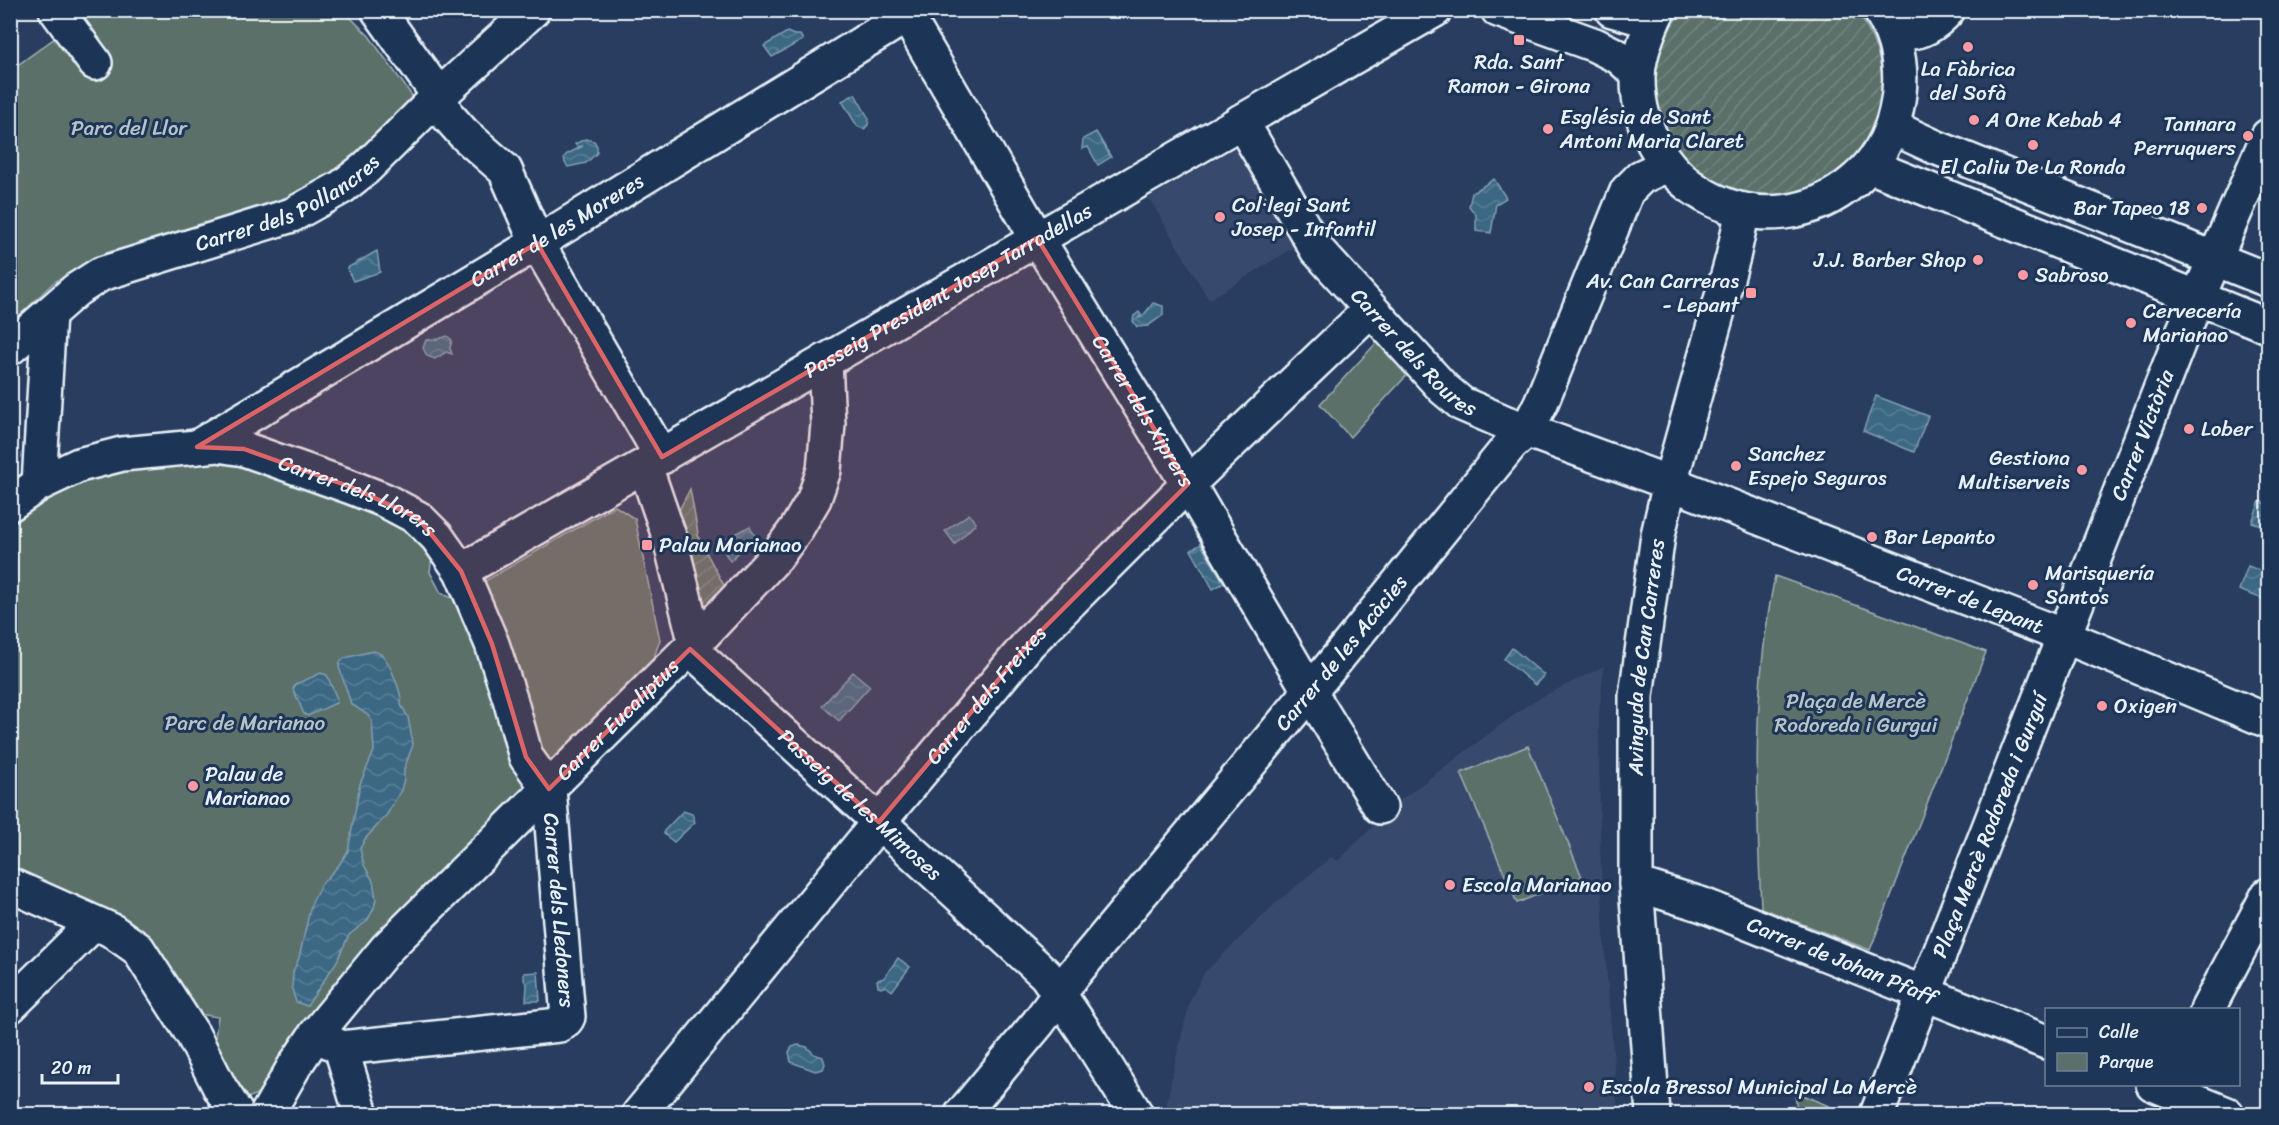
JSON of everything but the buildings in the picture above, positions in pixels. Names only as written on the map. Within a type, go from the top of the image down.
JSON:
[{"type":"street","points":[[56,10],[95,63]]},
{"type":"street","name":"Passeig de les Mimoses","points":[[378,10],[439,96],[447,115],[464,134],[505,170],[537,243],[654,461],[670,539],[699,657],[1046,975],[1136,1114]]},
{"type":"street","name":"Carrer dels Pollancres","points":[[10,348],[76,290],[101,274],[292,215],[342,187],[366,168],[439,96],[533,10]]},
{"type":"street","name":"Passeig President Josep Tarradellas","points":[[461,571],[1435,10]]},
{"type":"street","points":[[1498,10],[1595,45],[1619,57],[1638,74]]},
{"type":"street","points":[[1612,10],[1633,16],[1658,11]]},
{"type":"street","points":[[1885,19],[1902,33],[1913,32],[1931,26],[1948,10]]},
{"type":"street","points":[[1658,11],[1644,42],[1638,74],[1641,107],[1656,149],[1667,165],[1695,190],[1726,206],[1778,213],[1813,205],[1833,196],[1870,166],[1882,148],[1892,127],[1900,91],[1898,54],[1885,19]]},
{"type":"street","name":"Carrer dels Xiprers","points":[[904,12],[1037,238],[1188,484],[1380,807]]},
{"type":"street","name":"Carrer de les Moreres","points":[[197,447],[537,243],[904,12]]},
{"type":"street","name":"Carrer dels Roures","points":[[1241,121],[1317,250],[1453,397],[1462,404],[1527,430],[1670,483]]},
{"type":"street","points":[[1892,127],[1935,147],[2268,280]]},
{"type":"street","name":"Carrer Victòria","points":[[2064,636],[2199,297],[2235,218],[2268,136]]},
{"type":"street","name":"Carrer de les Acàcies","points":[[962,1114],[1059,996],[1072,975],[1310,692],[1510,444],[1527,430],[1541,403],[1627,191],[1641,177],[1667,165]]},
{"type":"street","points":[[1870,166],[2268,326]]},
{"type":"street","name":"Avinguda de Can Carreres","points":[[1653,1114],[1636,884],[1636,696],[1658,535],[1670,483],[1725,288],[1743,210]]},
{"type":"street","name":"Carrer dels Freixes","points":[[639,1114],[1030,642],[1188,484],[1370,309]]},
{"type":"street","points":[[39,484],[49,314]]},
{"type":"street","name":"Carrer Eucaliptus","points":[[267,1114],[295,1065],[328,1041],[387,949],[696,642],[776,557],[798,528],[814,500],[824,470],[828,444],[825,361]]},
{"type":"street","name":"Carrer dels Llorers","points":[[10,504],[39,484],[79,465],[122,454],[219,445],[244,449],[384,500],[418,518],[437,537],[461,571],[492,644],[526,757],[549,789]]},
{"type":"street","name":"Carrer de Lepant","points":[[1670,483],[2064,636],[2268,721]]},
{"type":"street","name":"Plaça Mercè Rodoreda i Gurguí","points":[[1876,1114],[2064,636]]},
{"type":"street","name":"Carrer dels Lledoners","points":[[328,1041],[559,1025],[566,1020],[568,1012],[549,789]]},
{"type":"street","name":"Carrer de Johan Pfaff","points":[[1636,884],[1703,905],[2045,1042]]},
{"type":"street","points":[[10,885],[111,930],[138,949],[193,1035],[220,1088],[237,1114]]},
{"type":"street","points":[[2208,1008],[2268,895]]},
{"type":"street","points":[[10,1006],[94,922]]},
{"type":"street","points":[[328,1041],[361,1114]]},
{"type":"street","points":[[2160,1093],[2227,1114]]},
{"type":"highlighted area","points":[[1037,238],[1188,484],[1030,642],[879,822],[690,649],[549,789],[526,757],[492,644],[461,571],[418,518],[351,487],[244,449],[197,447],[537,243],[662,457]]},
{"type":"shaded area","name":"Col·legi Sant Josep - Infantil","points":[[1239,146],[1296,246],[1209,300],[1149,198]]},
{"type":"shaded area","name":"Escola Marianao","points":[[1604,666],[1599,715],[1600,846],[1604,938],[1618,1114],[1170,1114],[1166,1109],[1173,1070],[1190,1001],[1204,973],[1276,903],[1331,857],[1338,861],[1398,802],[1530,703]]},
{"type":"green space","name":"Parc del Llor","points":[[92,11],[344,11],[369,36],[415,100],[337,175],[292,200],[92,262],[54,282],[11,324],[11,70]]},
{"type":"green space","points":[[1682,11],[1857,11],[1881,66],[1879,115],[1856,155],[1820,184],[1777,196],[1731,191],[1690,164],[1660,113],[1655,86],[1662,46],[1674,21]]},
{"type":"green space","points":[[1379,340],[1409,373],[1350,437],[1320,404]]},
{"type":"green space","name":"Parc de Marianao","points":[[212,461],[240,465],[388,518],[413,534],[432,556],[430,572],[441,593],[454,599],[615,506],[635,519],[660,640],[651,666],[371,942],[300,1031],[260,1093],[248,1098],[240,1095],[214,1043],[218,1017],[199,1014],[93,906],[11,868],[11,520],[65,485],[91,474]]},
{"type":"green space","points":[[690,489],[699,539],[726,589],[708,607],[701,606],[675,518]]},
{"type":"green space","name":"Plaça de Mercè Rodoreda i Gurgui","points":[[1775,576],[1986,652],[1870,950],[1761,908],[1757,782],[1759,700],[1762,659]]},
{"type":"green space","points":[[1528,746],[1582,877],[1517,903],[1461,773]]},
{"type":"green space","points":[[1795,1092],[1848,1114],[1797,1114]]},
{"type":"water","points":[[787,32],[800,35],[803,40],[772,57],[764,46]]},
{"type":"water","points":[[855,94],[869,119],[864,129],[857,126],[842,101]]},
{"type":"water","points":[[1096,132],[1111,157],[1098,165],[1088,147],[1082,149],[1083,139]]},
{"type":"water","points":[[585,139],[594,141],[597,153],[586,163],[568,167],[564,157],[583,146],[577,147],[575,144]]},
{"type":"water","points":[[1494,179],[1506,198],[1496,204],[1491,233],[1476,231],[1476,215],[1469,206],[1472,193]]},
{"type":"water","points":[[377,251],[380,272],[353,281],[347,268]]},
{"type":"water","points":[[1153,303],[1163,306],[1163,315],[1148,326],[1137,327],[1133,321],[1134,316],[1139,312],[1141,315],[1138,318],[1142,317]]},
{"type":"water","points":[[447,336],[452,340],[450,348],[452,354],[446,352],[435,359],[427,356],[423,348],[426,340]]},
{"type":"water","points":[[1876,396],[1928,416],[1914,452],[1863,431]]},
{"type":"water","points":[[2260,501],[2268,505],[2268,528],[2252,522]]},
{"type":"water","points":[[969,514],[976,523],[955,544],[945,531]]},
{"type":"water","points":[[750,526],[755,536],[730,561],[719,543]]},
{"type":"water","points":[[1201,544],[1224,583],[1213,589],[1191,550]]},
{"type":"water","points":[[2248,566],[2268,574],[2268,601],[2239,590]]},
{"type":"water","points":[[1512,648],[1544,675],[1535,685],[1504,659]]},
{"type":"water","points":[[373,651],[382,655],[392,672],[400,694],[401,705],[408,717],[413,745],[404,769],[401,790],[386,816],[365,839],[360,849],[364,865],[373,881],[376,899],[374,908],[367,921],[349,935],[337,961],[307,1006],[296,1002],[292,989],[293,972],[299,958],[311,905],[320,886],[348,851],[360,784],[374,751],[372,721],[368,715],[351,704],[339,667],[340,662],[345,658]]},
{"type":"water","points":[[853,672],[870,686],[839,721],[822,706]]},
{"type":"water","points":[[321,673],[327,675],[337,699],[336,703],[308,716],[304,714],[293,689],[296,684]]},
{"type":"water","points":[[683,811],[692,814],[695,822],[674,842],[664,834],[664,831]]},
{"type":"water","points":[[898,958],[910,967],[892,991],[886,986],[878,987],[877,980],[884,978]]},
{"type":"water","points":[[538,972],[540,1001],[526,1001],[527,984],[524,980],[524,973]]},
{"type":"water","points":[[798,1045],[807,1047],[814,1054],[823,1057],[825,1064],[823,1069],[815,1071],[791,1062],[789,1052],[792,1047]]},
{"type":"place","name":"Rda. Sant Ramon - Girona","points":[[1519,40]]},
{"type":"place","name":"La Fàbrica del Sofà","points":[[1968,47]]},
{"type":"place","name":"A One Kebab 4","points":[[1974,120]]},
{"type":"place","name":"Església de Sant Antoni Maria Claret","points":[[1548,129]]},
{"type":"place","name":"Tannara Perruquers","points":[[2248,136]]},
{"type":"place","name":"El Caliu De La Ronda","points":[[2033,145]]},
{"type":"place","name":"Bar Tapeo 18","points":[[2202,208]]},
{"type":"place","name":"Col·legi Sant Josep - Infantil","points":[[1220,217]]},
{"type":"place","name":"J.J. Barber Shop","points":[[1978,260]]},
{"type":"place","name":"Sabroso","points":[[2023,275]]},
{"type":"place","name":"Av. Can Carreras - Lepant","points":[[1751,293]]},
{"type":"place","name":"Cervecería Marianao","points":[[2131,323]]},
{"type":"place","name":"Lober","points":[[2189,429]]},
{"type":"place","name":"Sanchez Espejo Seguros","points":[[1736,466]]},
{"type":"place","name":"Gestiona Multiserveis","points":[[2082,470]]},
{"type":"place","name":"Bar Lepanto","points":[[1872,537]]},
{"type":"place","name":"Palau Marianao","points":[[647,545]]},
{"type":"place","name":"Marisquería Santos","points":[[2033,585]]},
{"type":"place","name":"Oxigen","points":[[2102,706]]},
{"type":"place","name":"Palau de Marianao","points":[[193,786]]},
{"type":"place","name":"Escola Marianao","points":[[1450,885]]},
{"type":"place","name":"Escola Bressol Municipal La Mercè","points":[[1589,1087]]}]
